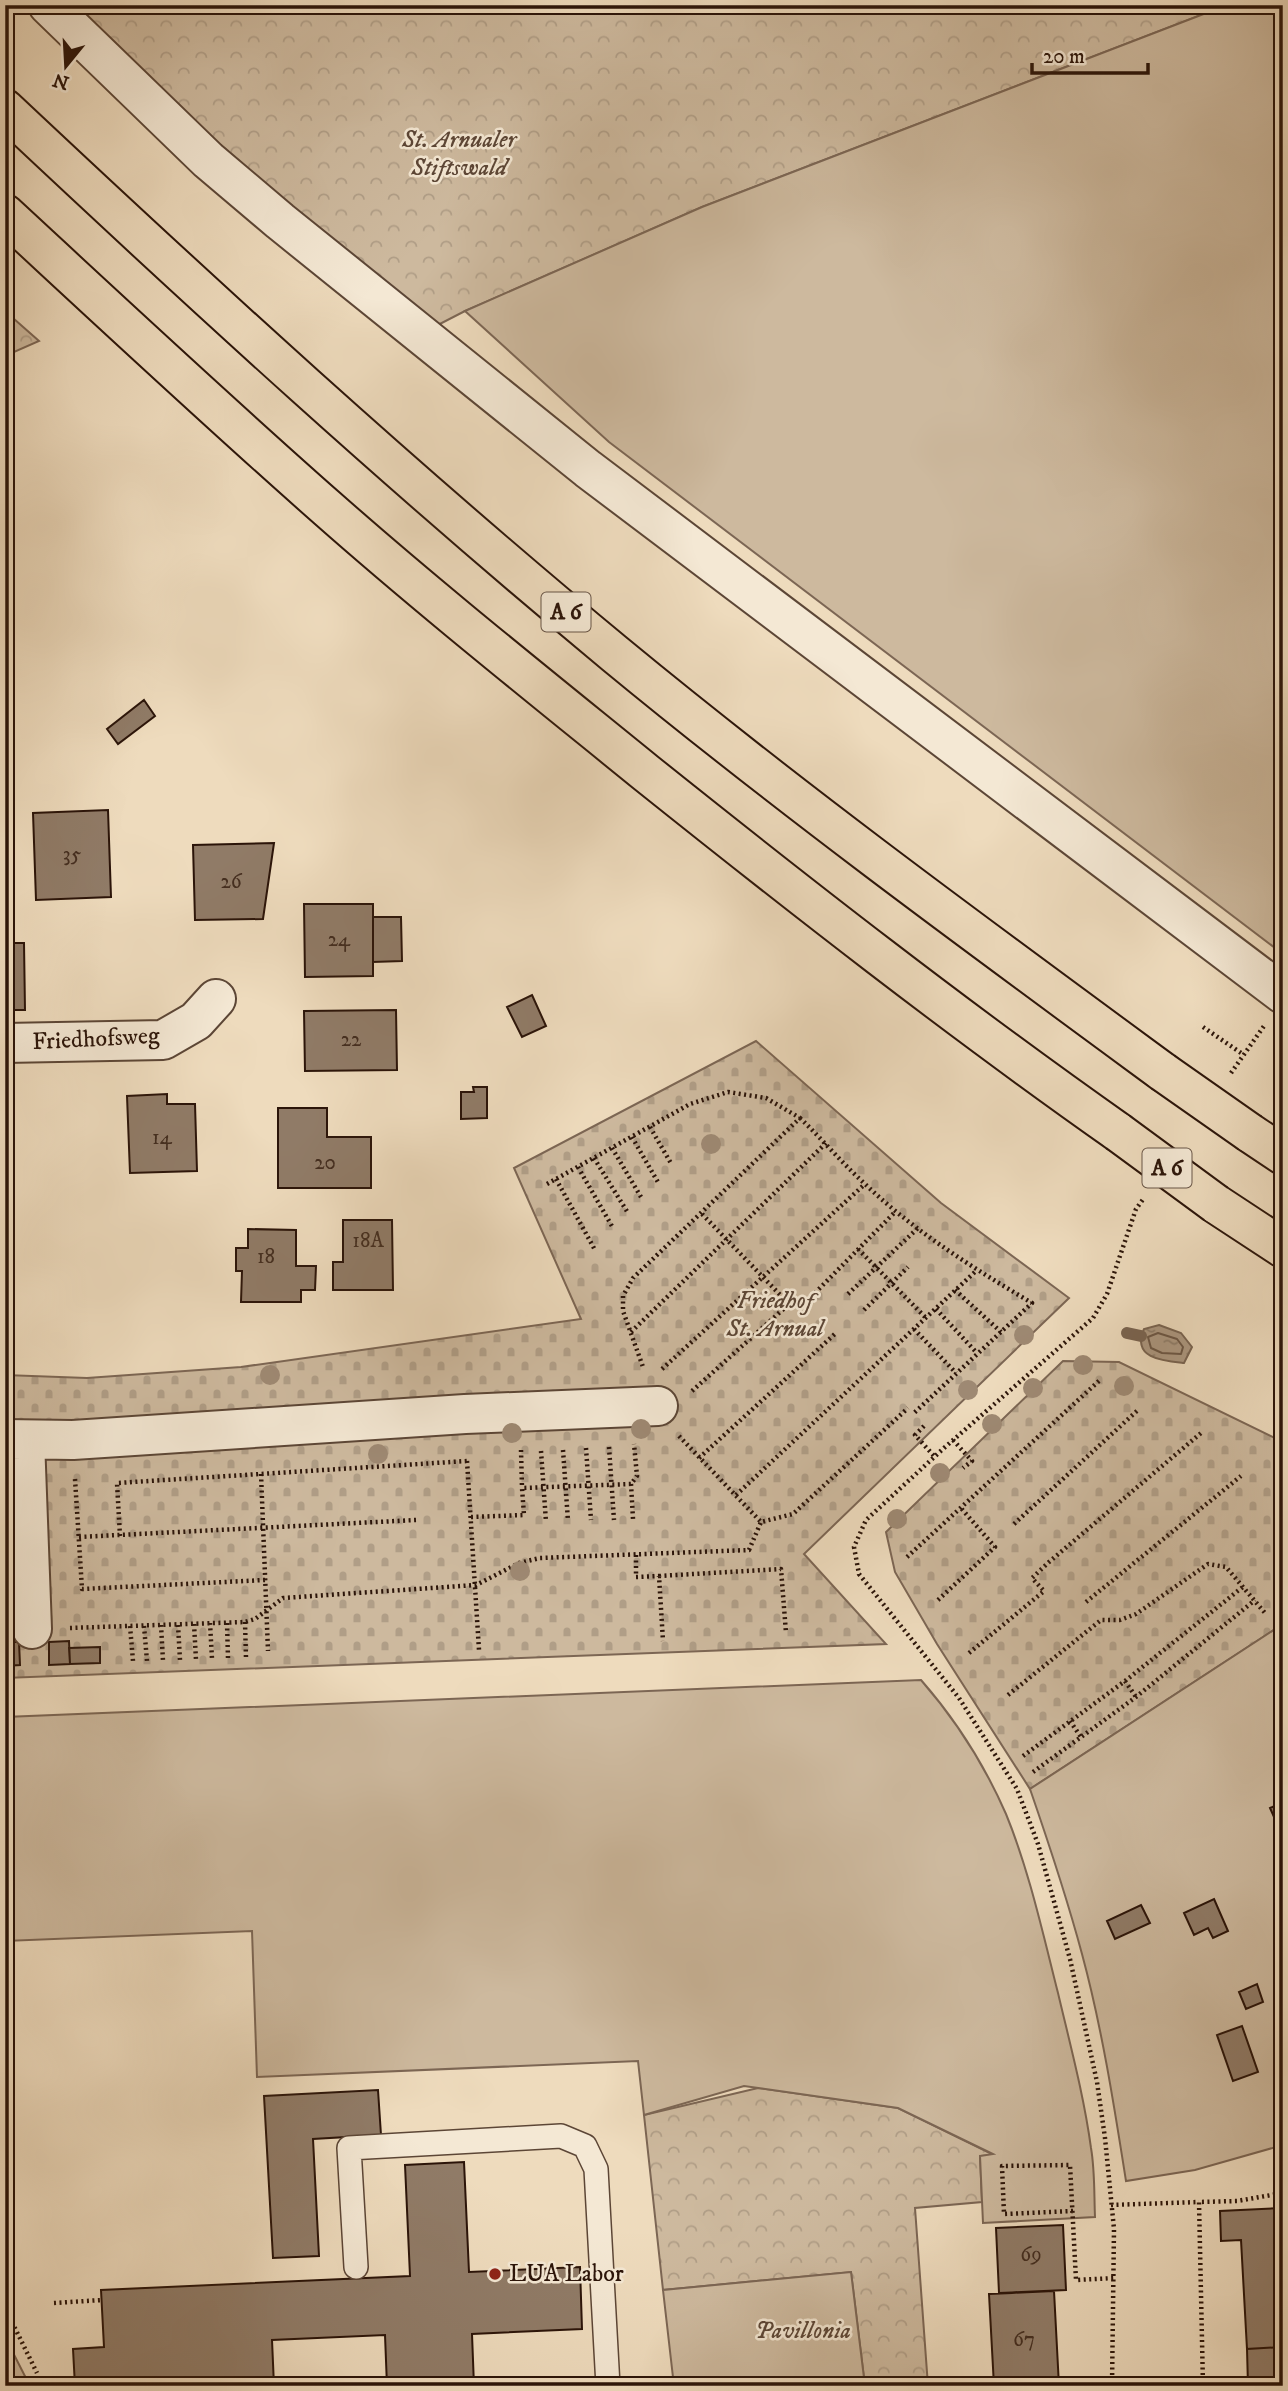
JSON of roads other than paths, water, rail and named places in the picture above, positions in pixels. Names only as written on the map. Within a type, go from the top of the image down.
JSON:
[{"type":"highway","name":"A 6","points":[[5,109],[203,295],[606,647],[944,912],[1163,1072],[1283,1155]]},
{"type":"highway","name":"A 6","points":[[5,215],[327,509],[478,637],[889,964],[1216,1204],[1283,1248]]},
{"type":"street","points":[[48,5],[218,169],[280,221],[588,469],[1275,1008]]},
{"type":"street","name":"Friedhofsweg","points":[[5,1043],[163,1040],[195,1021],[216,999]]},
{"type":"street","points":[[32,1629],[15,1440],[73,1440],[650,1403]]},
{"type":"lane","points":[[356,2267],[349,2148],[561,2136],[585,2146],[596,2169],[608,2386]]},
{"type":"water","points":[[1159,1325],[1181,1333],[1192,1347],[1184,1363],[1152,1357],[1142,1347],[1144,1329]]},
{"type":"waterway","points":[[1127,1333],[1141,1336]]},
{"type":"place","name":"LUA Labor","points":[[495,2274]]},
{"type":"park label","name":"St. Arnualer Stiftswald","points":[[459,154]]},
{"type":"park label","name":"Friedhof St. Arnual","points":[[775,1315]]},
{"type":"park label","name":"Pavillonia","points":[[803,2331]]}]
